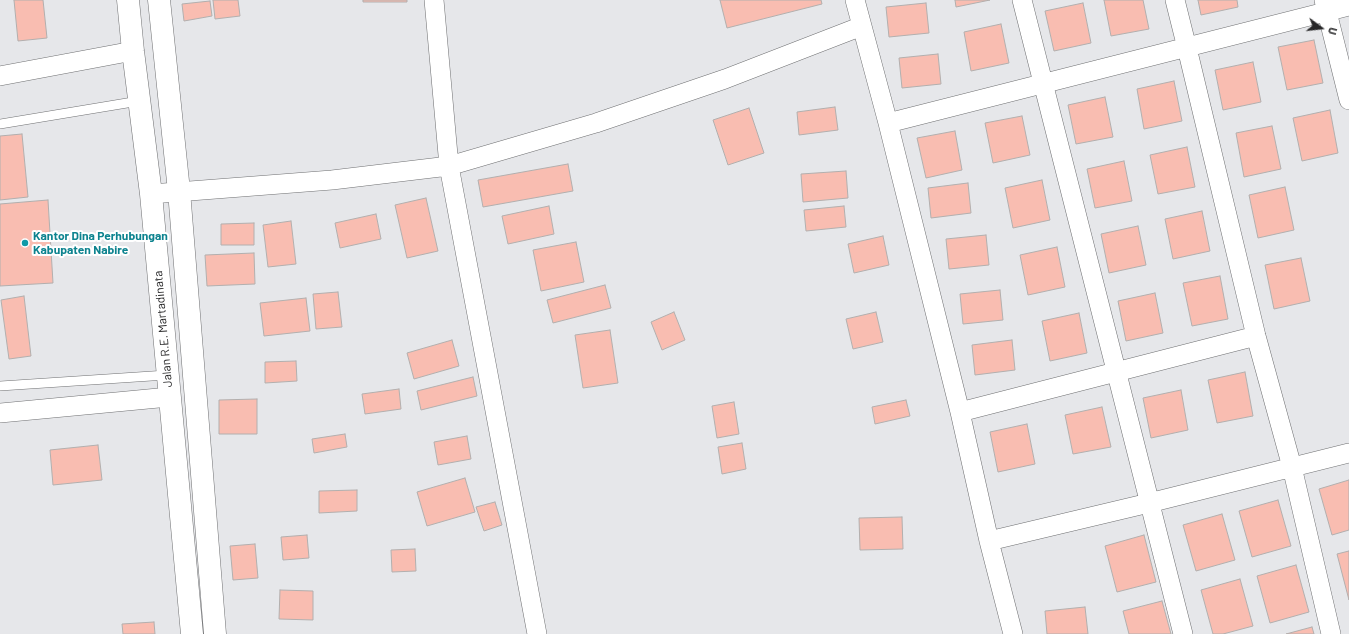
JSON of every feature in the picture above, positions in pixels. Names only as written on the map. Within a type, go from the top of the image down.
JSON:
[{"type":"highway","name":"Jalan R.E. Martadinata","points":[[128,0],[151,194],[192,634]]},
{"type":"highway","points":[[159,0],[179,191],[214,634]]},
{"type":"street","points":[[434,0],[449,166],[537,634]]},
{"type":"street","points":[[855,0],[888,123],[960,412],[989,541],[1013,634]]},
{"type":"street","points":[[1022,0],[1183,634]]},
{"type":"street","points":[[1175,0],[1188,48],[1256,336],[1292,467],[1331,634]]},
{"type":"street","points":[[888,123],[1188,48],[1325,6],[1349,6]]},
{"type":"street","points":[[1325,6],[1349,100]]},
{"type":"street","points":[[151,194],[332,180],[449,166],[596,123],[725,79],[862,26]]},
{"type":"street","points":[[0,76],[133,51]]},
{"type":"street","points":[[960,412],[1256,336]]},
{"type":"street","points":[[0,413],[169,397]]},
{"type":"street","points":[[989,541],[1349,453]]},
{"type":"lane","points":[[0,124],[139,101]]},
{"type":"lane","points":[[0,386],[167,375]]},
{"type":"building","points":[[14,0],[43,0],[47,38],[18,41]]},
{"type":"building","points":[[213,0],[238,0],[240,16],[215,19]]},
{"type":"building","points":[[363,0],[407,0],[407,2],[363,2]]},
{"type":"building","points":[[720,0],[821,0],[822,4],[727,28]]},
{"type":"building","points":[[955,0],[990,0],[956,7]]},
{"type":"building","points":[[1104,0],[1143,0],[1149,29],[1111,36]]},
{"type":"building","points":[[1198,0],[1237,0],[1238,7],[1201,15]]},
{"type":"building","points":[[210,1],[212,16],[184,21],[182,4]]},
{"type":"building","points":[[926,3],[929,33],[889,37],[886,7]]},
{"type":"building","points":[[1083,3],[1091,43],[1054,51],[1045,11]]},
{"type":"building","points":[[1001,24],[1009,63],[971,71],[964,32]]},
{"type":"building","points":[[1314,40],[1323,83],[1287,90],[1278,47]]},
{"type":"building","points":[[938,54],[941,84],[902,88],[899,58]]},
{"type":"building","points":[[1253,62],[1261,102],[1223,110],[1215,70]]},
{"type":"building","points":[[1174,81],[1182,121],[1144,129],[1137,89]]},
{"type":"building","points":[[1105,97],[1113,137],[1076,144],[1068,105]]},
{"type":"building","points":[[835,107],[838,130],[799,135],[797,112]]},
{"type":"building","points":[[749,108],[764,153],[728,165],[713,120]]},
{"type":"building","points":[[1330,110],[1338,153],[1302,161],[1293,118]]},
{"type":"building","points":[[1022,116],[1030,155],[993,163],[985,123]]},
{"type":"building","points":[[1272,126],[1281,169],[1244,177],[1236,133]]},
{"type":"building","points":[[955,131],[962,170],[926,178],[917,138]]},
{"type":"building","points":[[22,134],[28,197],[0,200],[0,136]]},
{"type":"building","points":[[1187,147],[1195,187],[1158,194],[1150,155]]},
{"type":"building","points":[[1124,161],[1132,201],[1095,208],[1087,169]]},
{"type":"building","points":[[568,164],[573,191],[483,207],[478,180]]},
{"type":"building","points":[[846,171],[848,198],[803,202],[801,174]]},
{"type":"building","points":[[1042,180],[1050,220],[1013,228],[1005,188]]},
{"type":"building","points":[[968,183],[971,213],[931,218],[928,188]]},
{"type":"building","points":[[1285,187],[1294,230],[1258,238],[1249,195]]},
{"type":"building","points":[[426,198],[438,251],[407,258],[395,205]]},
{"type":"building","name":"Kantor Dina Perhubungan Kabupaten Nabire","points":[[48,200],[53,283],[0,286],[0,204]]},
{"type":"building","points":[[549,206],[554,234],[508,244],[502,216]]},
{"type":"building","points":[[844,206],[846,227],[806,231],[804,210]]},
{"type":"building","points":[[1202,211],[1210,251],[1173,259],[1165,219]]},
{"type":"building","points":[[376,214],[381,239],[340,248],[335,223]]},
{"type":"building","points":[[291,221],[296,264],[268,267],[263,225]]},
{"type":"building","points":[[254,223],[254,245],[221,245],[221,224]]},
{"type":"building","points":[[1138,226],[1146,265],[1109,273],[1101,234]]},
{"type":"building","points":[[986,235],[989,265],[949,269],[946,239]]},
{"type":"building","points":[[883,236],[889,265],[854,273],[848,244]]},
{"type":"building","points":[[576,242],[584,282],[541,291],[533,250]]},
{"type":"building","points":[[1057,247],[1065,287],[1028,295],[1020,255]]},
{"type":"building","points":[[254,253],[255,284],[207,286],[205,255]]},
{"type":"building","points":[[1301,258],[1310,301],[1274,309],[1265,265]]},
{"type":"building","points":[[1220,276],[1228,319],[1192,326],[1183,283]]},
{"type":"building","points":[[605,285],[611,308],[553,323],[547,300]]},
{"type":"building","points":[[1000,290],[1003,320],[963,324],[960,294]]},
{"type":"building","points":[[338,292],[342,327],[316,329],[313,294]]},
{"type":"building","points":[[1155,293],[1163,333],[1126,341],[1118,301]]},
{"type":"building","points":[[24,296],[31,356],[9,359],[1,300]]},
{"type":"building","points":[[306,298],[310,331],[264,336],[260,303]]},
{"type":"building","points":[[674,312],[685,340],[662,350],[651,322]]},
{"type":"building","points":[[876,312],[883,342],[853,349],[846,319]]},
{"type":"building","points":[[1079,313],[1087,353],[1050,361],[1042,321]]},
{"type":"building","points":[[610,330],[618,383],[583,388],[575,335]]},
{"type":"building","points":[[452,340],[459,366],[414,379],[407,353]]},
{"type":"building","points":[[1012,340],[1015,370],[975,375],[972,345]]},
{"type":"building","points":[[296,361],[297,381],[265,383],[265,362]]},
{"type":"building","points":[[1245,372],[1253,416],[1217,423],[1208,380]]},
{"type":"building","points":[[473,377],[477,396],[421,410],[417,391]]},
{"type":"building","points":[[399,389],[401,409],[365,414],[362,394]]},
{"type":"building","points":[[1181,390],[1188,430],[1151,438],[1143,398]]},
{"type":"building","points":[[257,399],[257,434],[219,434],[219,400]]},
{"type":"building","points":[[906,400],[910,416],[875,424],[872,407]]},
{"type":"building","points":[[734,402],[739,434],[717,438],[712,406]]},
{"type":"building","points":[[1102,407],[1111,447],[1073,454],[1065,415]]},
{"type":"building","points":[[1027,424],[1035,464],[998,472],[990,432]]},
{"type":"building","points":[[345,434],[347,447],[314,453],[312,439]]},
{"type":"building","points":[[467,436],[471,459],[438,465],[434,442]]},
{"type":"building","points":[[742,443],[746,469],[722,474],[718,447]]},
{"type":"building","points":[[98,445],[102,480],[53,485],[50,450]]},
{"type":"building","points":[[465,478],[475,512],[427,526],[417,492]]},
{"type":"building","points":[[1349,480],[1349,530],[1332,535],[1319,489]]},
{"type":"building","points":[[357,490],[357,511],[319,513],[319,491]]},
{"type":"building","points":[[1278,500],[1291,546],[1252,557],[1239,511]]},
{"type":"building","points":[[495,502],[502,525],[484,531],[476,507]]},
{"type":"building","points":[[1222,514],[1235,560],[1196,571],[1183,525]]},
{"type":"building","points":[[902,517],[903,549],[860,550],[859,518]]},
{"type":"building","points":[[307,535],[309,558],[283,560],[281,537]]},
{"type":"building","points":[[1144,535],[1156,582],[1117,592],[1105,546]]},
{"type":"building","points":[[255,544],[258,578],[233,580],[230,546]]},
{"type":"building","points":[[415,549],[416,571],[392,572],[391,550]]},
{"type":"building","points":[[1349,551],[1349,600],[1337,554]]},
{"type":"building","points":[[1296,565],[1309,612],[1270,623],[1257,576]]},
{"type":"building","points":[[1240,579],[1253,626],[1223,634],[1213,634],[1201,590]]},
{"type":"building","points":[[280,590],[313,591],[313,620],[279,619]]},
{"type":"building","points":[[1162,601],[1171,634],[1129,634],[1123,611]]},
{"type":"building","points":[[1085,607],[1088,634],[1047,634],[1045,611]]},
{"type":"building","points":[[154,622],[155,634],[123,634],[122,624]]},
{"type":"building","points":[[1312,627],[1314,634],[1286,634]]},
{"type":"place","name":"Kantor Dina Perhubungan Kabupaten Nabire","points":[[25,243]]}]
